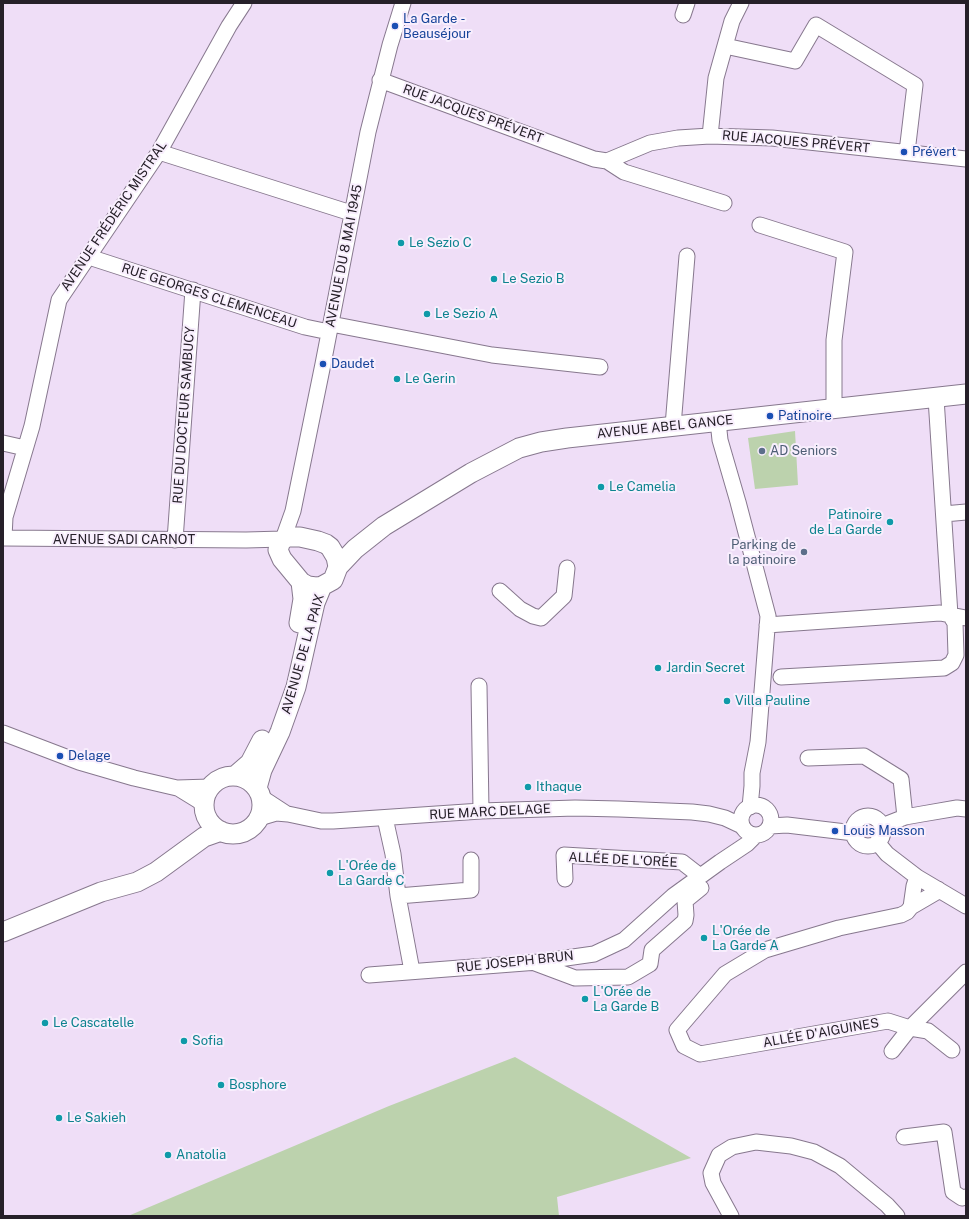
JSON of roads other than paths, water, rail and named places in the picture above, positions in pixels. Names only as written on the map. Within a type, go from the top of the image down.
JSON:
[{"type":"main road","name":"AVENUE ABEL GANCE","points":[[338,567],[355,549],[384,526],[471,473],[519,448],[541,442],[567,438],[834,410],[966,394]]},
{"type":"main road","name":"AVENUE ABEL GANCE","points":[[326,544],[350,539],[384,526]]},
{"type":"main road","points":[[287,544],[326,544],[334,552],[337,561],[338,567],[333,580],[322,586],[312,587],[301,582],[292,572],[287,544]]},
{"type":"main road","name":"AVENUE DE LA PAIX","points":[[235,776],[250,763],[269,727],[283,683],[298,626],[303,599],[301,582]]},
{"type":"main road","name":"AVENUE DE LA PAIX","points":[[259,793],[262,770],[280,732],[296,688],[315,603],[322,586]]},
{"type":"main road","points":[[6,929],[101,892],[137,882],[156,872],[183,854],[200,840],[221,832],[235,834],[250,829],[259,818],[262,804],[259,793],[251,782],[243,778],[235,776],[226,777],[217,781],[206,801],[198,827],[189,836],[152,863],[131,873],[101,892]]},
{"type":"main road","points":[[206,801],[211,824],[221,832]]},
{"type":"street","name":"AVENUE FRÉDÉRIC MISTRAL","points":[[4,538],[5,517],[32,426],[59,300],[159,152],[226,32],[244,3]]},
{"type":"street","name":"AVENUE DU 8 MAI 1945","points":[[287,544],[368,132],[380,80],[403,3]]},
{"type":"street","points":[[710,136],[716,78],[732,21],[741,3]]},
{"type":"street","points":[[725,46],[795,61],[816,25],[915,85],[907,152]]},
{"type":"street","name":"RUE JACQUES PRÉVERT","points":[[380,80],[594,159],[607,161],[650,143],[678,138],[710,136],[772,138],[966,159]]},
{"type":"street","points":[[159,152],[351,213]]},
{"type":"street","points":[[607,161],[624,172],[724,202]]},
{"type":"street","points":[[760,225],[845,252],[834,340],[834,410]]},
{"type":"street","points":[[673,426],[687,256]]},
{"type":"street","name":"RUE GEORGES CLEMENCEAU","points":[[89,257],[305,327],[330,328],[492,355],[600,367]]},
{"type":"street","name":"RUE DU DOCTEUR SAMBUCY","points":[[175,540],[193,290]]},
{"type":"street","points":[[781,677],[944,668],[952,663],[956,655],[955,623],[950,615],[936,398]]},
{"type":"street","points":[[718,421],[720,440],[768,616],[758,742],[760,813],[765,833],[747,830]]},
{"type":"street","points":[[3,443],[25,448]]},
{"type":"street","points":[[944,514],[966,512]]},
{"type":"street","name":"AVENUE SADI CARNOT","points":[[4,538],[246,540],[262,546],[287,544]]},
{"type":"street","points":[[500,591],[520,609],[533,616],[541,618],[564,596],[567,568]]},
{"type":"street","points":[[767,625],[940,613],[966,618]]},
{"type":"street","points":[[479,686],[481,811]]},
{"type":"street","points":[[3,733],[79,762],[127,776],[177,788],[206,801]]},
{"type":"street","points":[[808,758],[864,756],[900,779],[905,817]]},
{"type":"street","name":"RUE MARC DELAGE","points":[[259,793],[288,814]]},
{"type":"street","name":"RUE MARC DELAGE","points":[[259,818],[276,814],[288,814],[327,821],[481,811],[620,808],[692,812],[725,818],[747,830]]},
{"type":"street","points":[[882,826],[905,817],[957,808],[966,809]]},
{"type":"street","name":"RUE MARC DELAGE","points":[[692,812],[717,809],[760,813],[854,829]]},
{"type":"street","name":"RUE JOSEPH BRUN","points":[[369,975],[534,962],[594,954],[624,940],[673,896],[739,849],[747,830],[741,817],[760,813]]},
{"type":"street","points":[[866,816],[875,818],[882,826],[882,835],[877,842],[869,846],[861,844],[858,841],[854,829],[857,821],[866,816]]},
{"type":"street","points":[[385,818],[393,854],[398,896],[412,971]]},
{"type":"street","points":[[877,842],[887,854],[917,877],[966,906]]},
{"type":"street","name":"ALLÉE DE L'ORÉE","points":[[565,879],[564,855],[682,862],[706,872]]},
{"type":"street","points":[[398,896],[471,890],[471,860]]},
{"type":"street","points":[[534,962],[575,978],[628,977],[650,964],[652,950],[685,921],[685,901],[715,876],[706,872]]},
{"type":"street","points":[[911,907],[917,877]]},
{"type":"street","points":[[911,907],[935,893],[938,889]]},
{"type":"street","name":"ALLÉE D'AIGUINES","points":[[911,907],[907,912],[901,915],[839,928],[766,950],[725,974],[678,1030],[684,1046],[700,1054],[888,1021],[928,1032],[952,1050]]},
{"type":"street","points":[[892,1051],[910,1028],[966,972]]},
{"type":"street","points":[[904,1137],[944,1132],[954,1192],[962,1198],[966,1197]]},
{"type":"street","points":[[731,1216],[713,1183],[713,1169],[719,1155],[732,1147],[756,1142],[791,1146],[814,1152],[840,1166],[887,1205],[897,1216]]},
{"type":"place","name":"La Garde - Beauséjour","points":[[395,26]]},
{"type":"place","name":"Prévert","points":[[904,152]]},
{"type":"place","name":"Le Sezio C","points":[[401,243]]},
{"type":"place","name":"Le Sezio B","points":[[494,279]]},
{"type":"place","name":"Le Sezio A","points":[[427,314]]},
{"type":"place","name":"Daudet","points":[[323,364]]},
{"type":"place","name":"Le Gerin","points":[[397,379]]},
{"type":"place","name":"Patinoire","points":[[770,416]]},
{"type":"place","name":"AD Seniors","points":[[762,451]]},
{"type":"place","name":"Le Camelia","points":[[601,487]]},
{"type":"place","name":"Patinoire de La Garde","points":[[890,522]]},
{"type":"place","name":"Parking de la patinoire","points":[[804,552]]},
{"type":"place","name":"Jardin Secret","points":[[658,668]]},
{"type":"place","name":"Villa Pauline","points":[[727,701]]},
{"type":"place","name":"Delage","points":[[60,756]]},
{"type":"place","name":"Ithaque","points":[[528,787]]},
{"type":"place","name":"Louis Masson","points":[[835,831]]},
{"type":"place","name":"L'Orée de La Garde C","points":[[330,873]]},
{"type":"place","name":"L'Orée de La Garde A","points":[[704,938]]},
{"type":"place","name":"L'Orée de La Garde B","points":[[585,999]]},
{"type":"place","name":"Le Cascatelle","points":[[45,1023]]},
{"type":"place","name":"Sofia","points":[[184,1041]]},
{"type":"place","name":"Bosphore","points":[[221,1085]]},
{"type":"place","name":"Le Sakieh","points":[[59,1118]]},
{"type":"place","name":"Anatolia","points":[[168,1155]]}]
